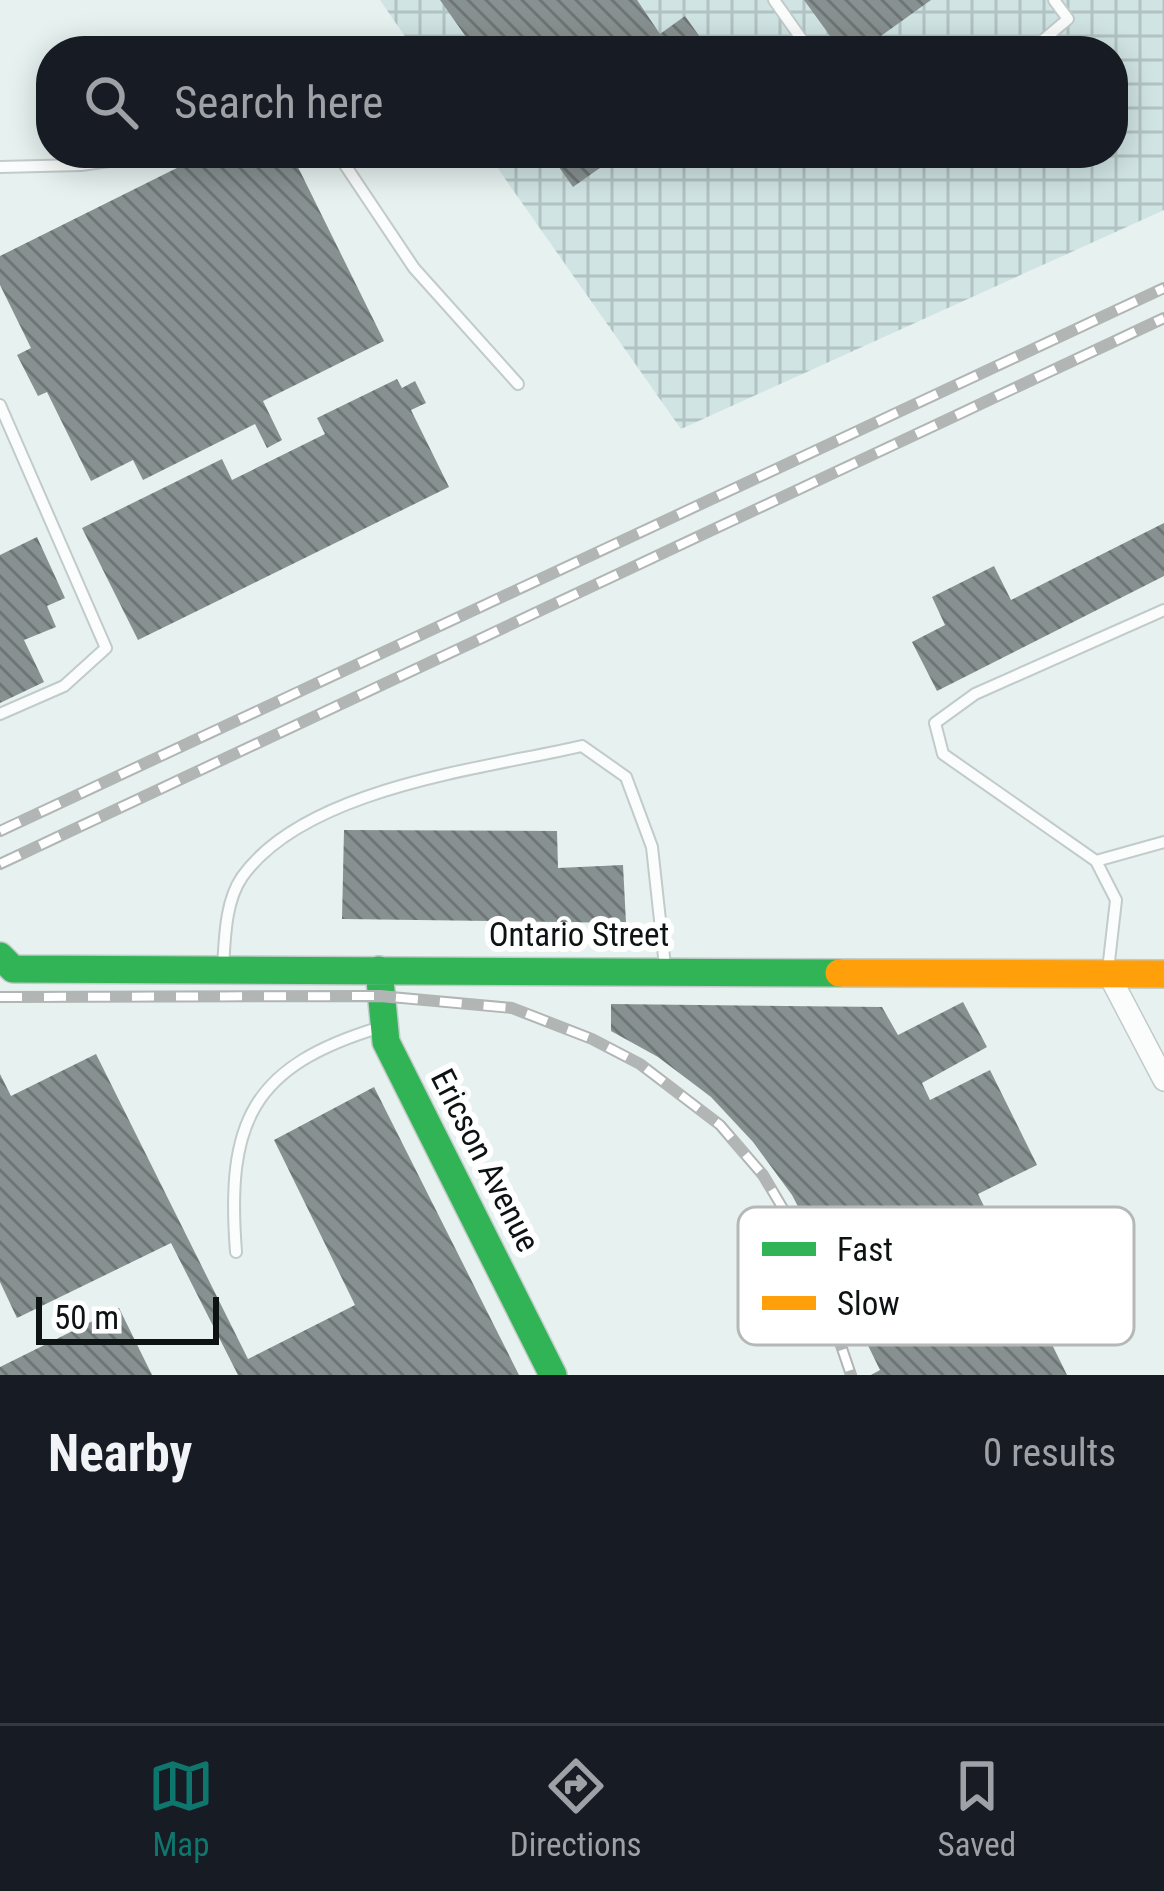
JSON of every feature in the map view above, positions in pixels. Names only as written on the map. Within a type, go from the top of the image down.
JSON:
[{"type":"street","name":"Ontario Street","points":[[0,956],[13,969],[1164,974]]},
{"type":"street","name":"Ericson Avenue","points":[[379,970],[386,1042],[553,1375]]},
{"type":"street","points":[[1108,973],[1164,1080]]},
{"type":"lane","points":[[774,0],[799,36]]},
{"type":"lane","points":[[1048,36],[1068,19],[1054,0]]},
{"type":"lane","points":[[0,167],[36,166]]},
{"type":"lane","points":[[347,168],[415,268],[518,384]]},
{"type":"lane","points":[[0,405],[106,648],[64,686],[0,714]]},
{"type":"lane","points":[[1108,973],[1116,900],[1096,861],[944,754],[934,723],[975,694],[1164,610]]},
{"type":"lane","points":[[223,970],[225,925],[241,879],[275,843],[326,810],[363,797],[582,746],[626,777],[652,847],[665,970]]},
{"type":"lane","points":[[1096,861],[1164,842]]},
{"type":"lane","points":[[236,1252],[237,1148],[261,1092],[314,1054],[384,1026]]},
{"type":"shaded area","points":[[380,0],[1164,0],[1164,210],[681,429],[498,168],[1128,168],[1128,36],[405,36]]},
{"type":"building","points":[[440,0],[637,0],[660,34],[685,16],[699,36],[465,36]]},
{"type":"building","points":[[804,0],[931,0],[881,36],[830,36]]},
{"type":"building","points":[[177,168],[298,168],[384,341],[263,401],[282,440],[267,448],[255,424],[143,480],[133,460],[91,481],[47,392],[38,396],[17,355],[31,348],[0,285],[0,256]]},
{"type":"building","points":[[560,168],[600,168],[573,187]]},
{"type":"building","points":[[397,379],[402,388],[415,381],[426,403],[411,410],[449,487],[138,640],[82,528],[222,459],[232,480],[325,434],[317,418]]},
{"type":"building","points":[[1164,523],[1164,576],[937,691],[912,642],[945,625],[932,597],[994,566],[1011,600]]},
{"type":"building","points":[[37,537],[65,598],[47,606],[56,627],[24,640],[44,682],[0,703],[0,555]]},
{"type":"building","points":[[344,830],[557,831],[558,868],[623,865],[626,923],[342,919]]},
{"type":"building","points":[[963,1002],[987,1047],[922,1083],[930,1100],[990,1070],[1037,1165],[978,1194],[984,1207],[798,1207],[753,1142],[711,1097],[658,1057],[611,1031],[611,1004],[882,1007],[898,1035]]},
{"type":"building","points":[[96,1054],[248,1359],[355,1305],[274,1140],[374,1087],[519,1375],[238,1375],[171,1243],[17,1318],[0,1282],[0,1074],[11,1096]]},
{"type":"building","points":[[119,1308],[152,1375],[0,1375],[0,1367]]},
{"type":"building","points":[[868,1345],[1052,1345],[1067,1375],[871,1375],[880,1370]]},
{"type":"railway","points":[[0,831],[1164,288]]},
{"type":"railway","points":[[0,864],[1164,318]]},
{"type":"railway","points":[[0,997],[380,996],[512,1008],[592,1039],[640,1064],[720,1125],[763,1175],[782,1207]]},
{"type":"railway","points":[[841,1345],[851,1375]]},
{"type":"traffic: fast","points":[[0,956],[13,969],[839,973]]},
{"type":"traffic: fast","points":[[379,970],[386,1042],[553,1375]]},
{"type":"traffic: slow","points":[[839,973],[1164,974]]}]
